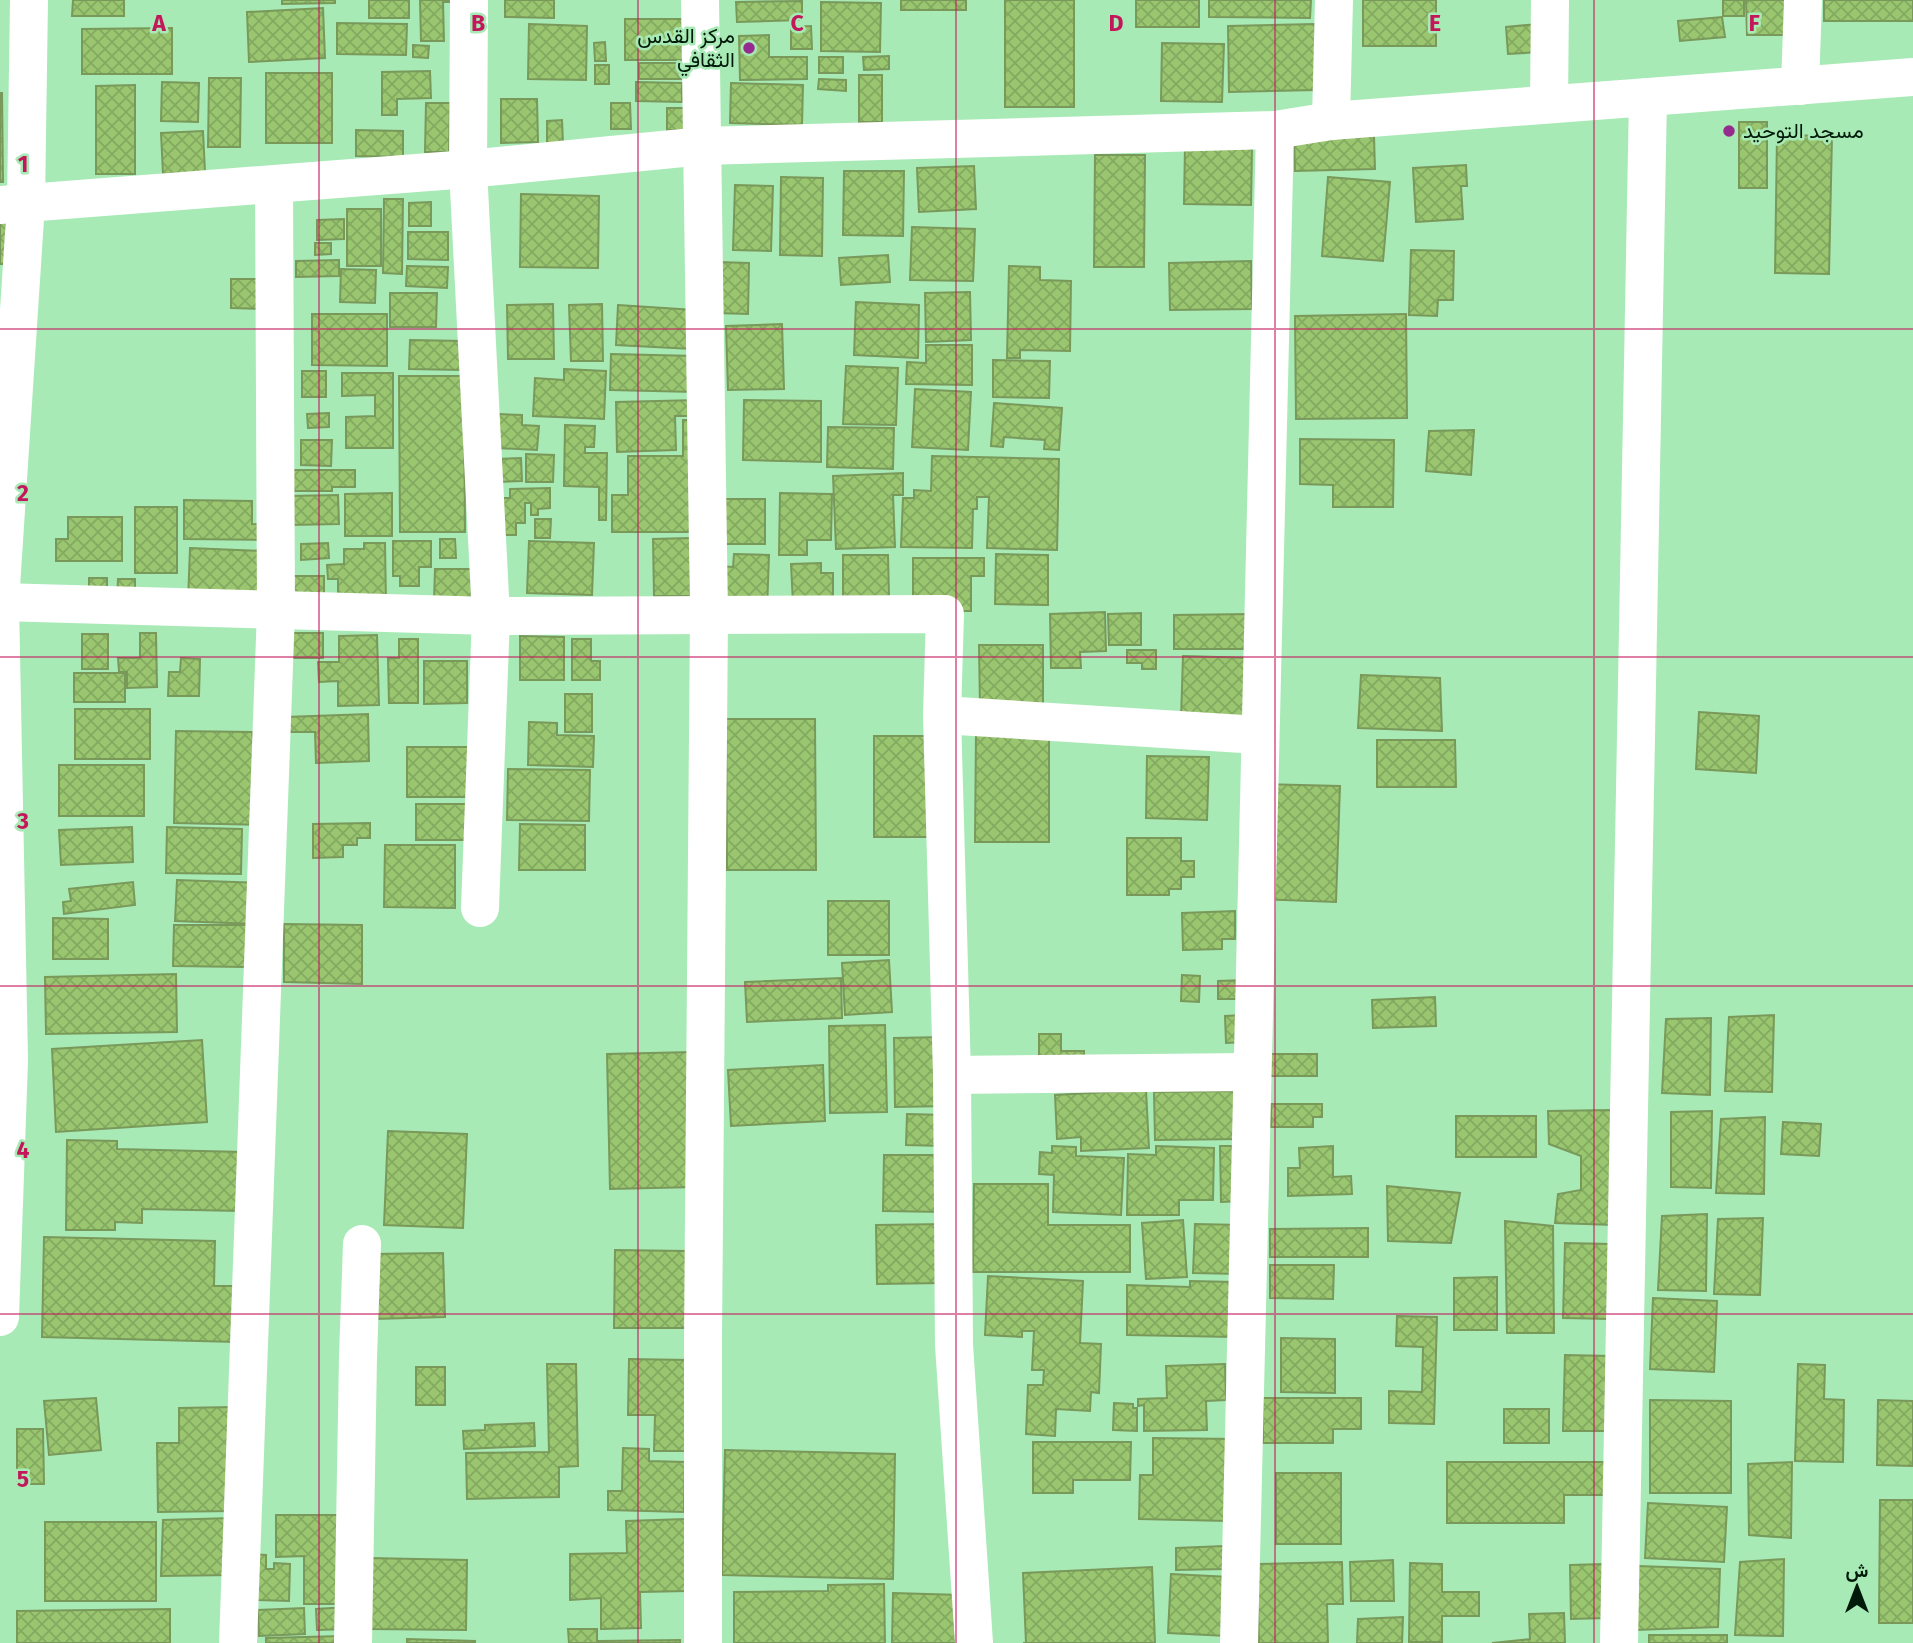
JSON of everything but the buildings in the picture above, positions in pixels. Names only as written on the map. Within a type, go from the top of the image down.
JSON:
[{"type":"street","points":[[0,1317],[4,1060],[0,602],[13,204],[29,0]]},
{"type":"street","points":[[469,0],[468,169],[491,616],[480,908]]},
{"type":"street","points":[[700,0],[709,615],[703,1643]]},
{"type":"street","points":[[1331,121],[1334,0]]},
{"type":"street","points":[[1549,104],[1550,0]]},
{"type":"street","points":[[1800,86],[1802,0]]},
{"type":"street","points":[[13,204],[468,169],[703,146],[1275,130],[1331,121],[1913,77]]},
{"type":"street","points":[[1619,1643],[1648,97]]},
{"type":"street","points":[[1239,1643],[1275,130]]},
{"type":"street","points":[[237,1643],[276,611],[274,185]]},
{"type":"street","points":[[0,602],[491,616],[945,614],[942,715],[952,1074],[954,1345],[974,1643]]},
{"type":"street","points":[[942,715],[1259,735]]},
{"type":"street","points":[[952,1074],[1251,1072]]},
{"type":"street","points":[[354,1643],[362,1244]]},
{"type":"place","name":"مركز القدس الثقافي","points":[[749,48]]},
{"type":"place","name":"مسجد التوحيد","points":[[1729,131]]}]
